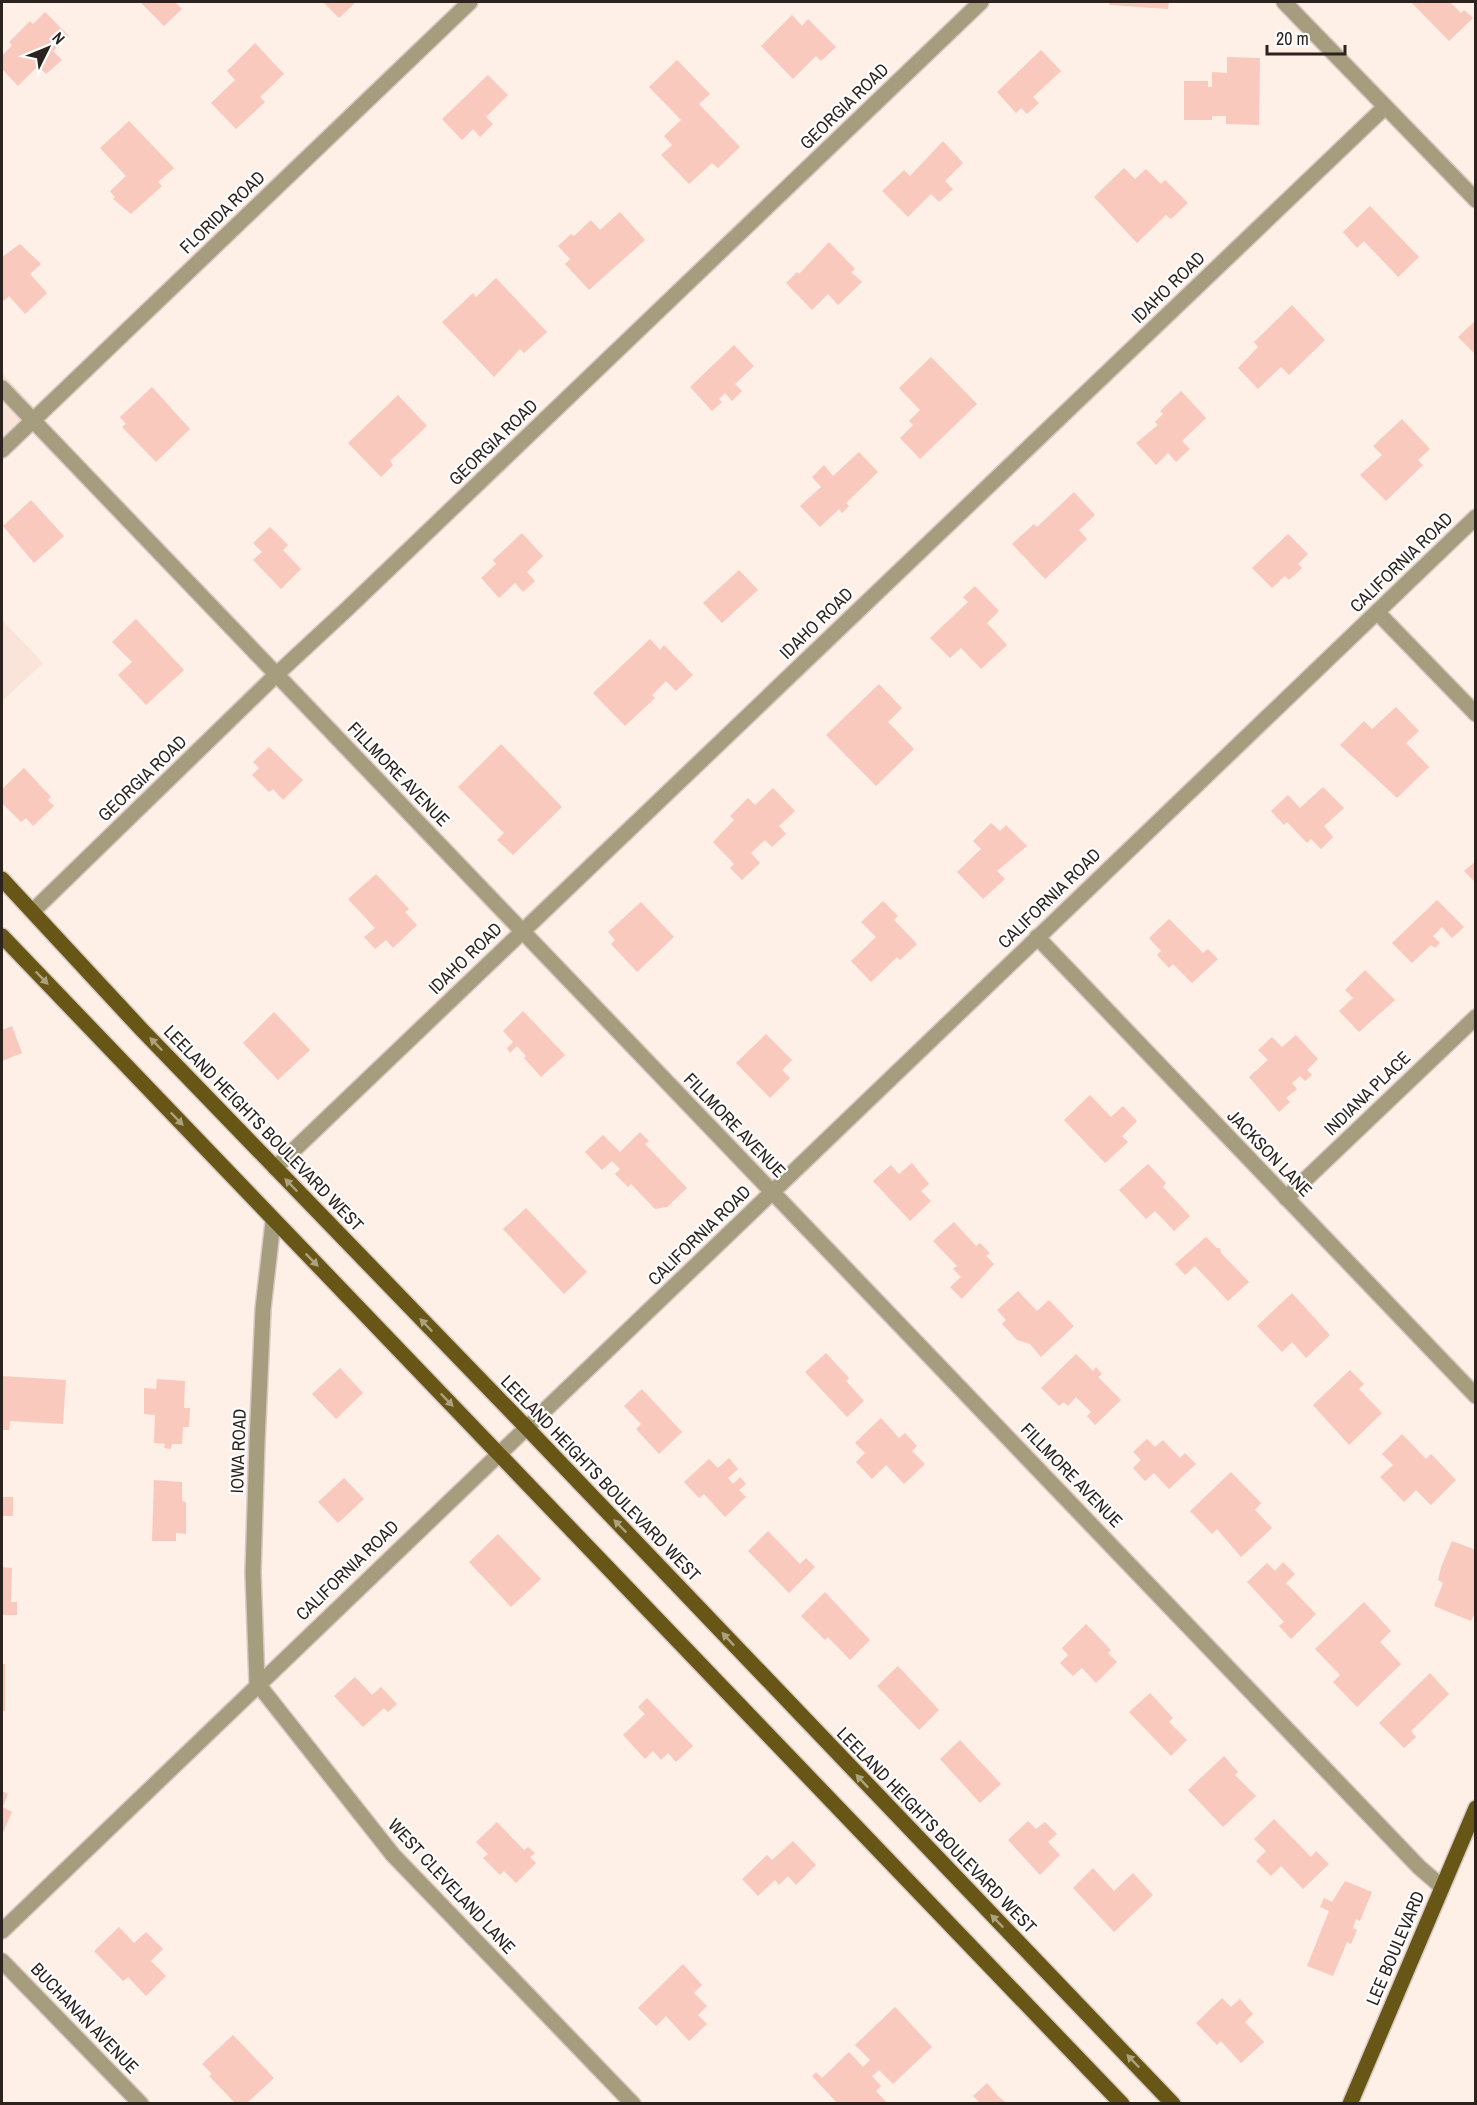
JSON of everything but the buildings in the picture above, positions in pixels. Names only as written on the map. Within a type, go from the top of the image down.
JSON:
[{"type":"main road","name":"LEELAND HEIGHTS BOULEVARD WEST","points":[[2,879],[275,1167],[1173,2103]]},
{"type":"main road","points":[[2,936],[273,1222],[1122,2103]]},
{"type":"main road","name":"LEE BOULEVARD","points":[[1350,2103],[1476,1808]]},
{"type":"street","name":"FLORIDA ROAD","points":[[2,450],[470,2]]},
{"type":"street","name":"GEORGIA ROAD","points":[[33,911],[277,674],[981,2]]},
{"type":"street","points":[[1284,2],[1476,200]]},
{"type":"street","name":"IDAHO ROAD","points":[[275,1167],[1385,107]]},
{"type":"street","name":"FILLMORE AVENUE","points":[[2,388],[1442,1887]]},
{"type":"street","name":"CALIFORNIA ROAD","points":[[2,1931],[257,1683],[1476,517]]},
{"type":"street","points":[[1377,612],[1476,714]]},
{"type":"street","name":"JACKSON LANE","points":[[1037,936],[1476,1396]]},
{"type":"street","name":"INDIANA PLACE","points":[[1286,1198],[1476,1017]]},
{"type":"street","name":"IOWA ROAD","points":[[257,1683],[253,1573],[257,1442],[263,1309],[273,1222]]},
{"type":"street","name":"WEST CLEVELAND LANE","points":[[257,1683],[393,1855],[633,2103]]},
{"type":"street","name":"BUCHANAN AVENUE","points":[[2,1961],[141,2103]]},
{"type":"shaded area","points":[[2,373],[43,417],[2,456]]},
{"type":"shaded area","points":[[2,620],[43,663],[2,701]]}]
